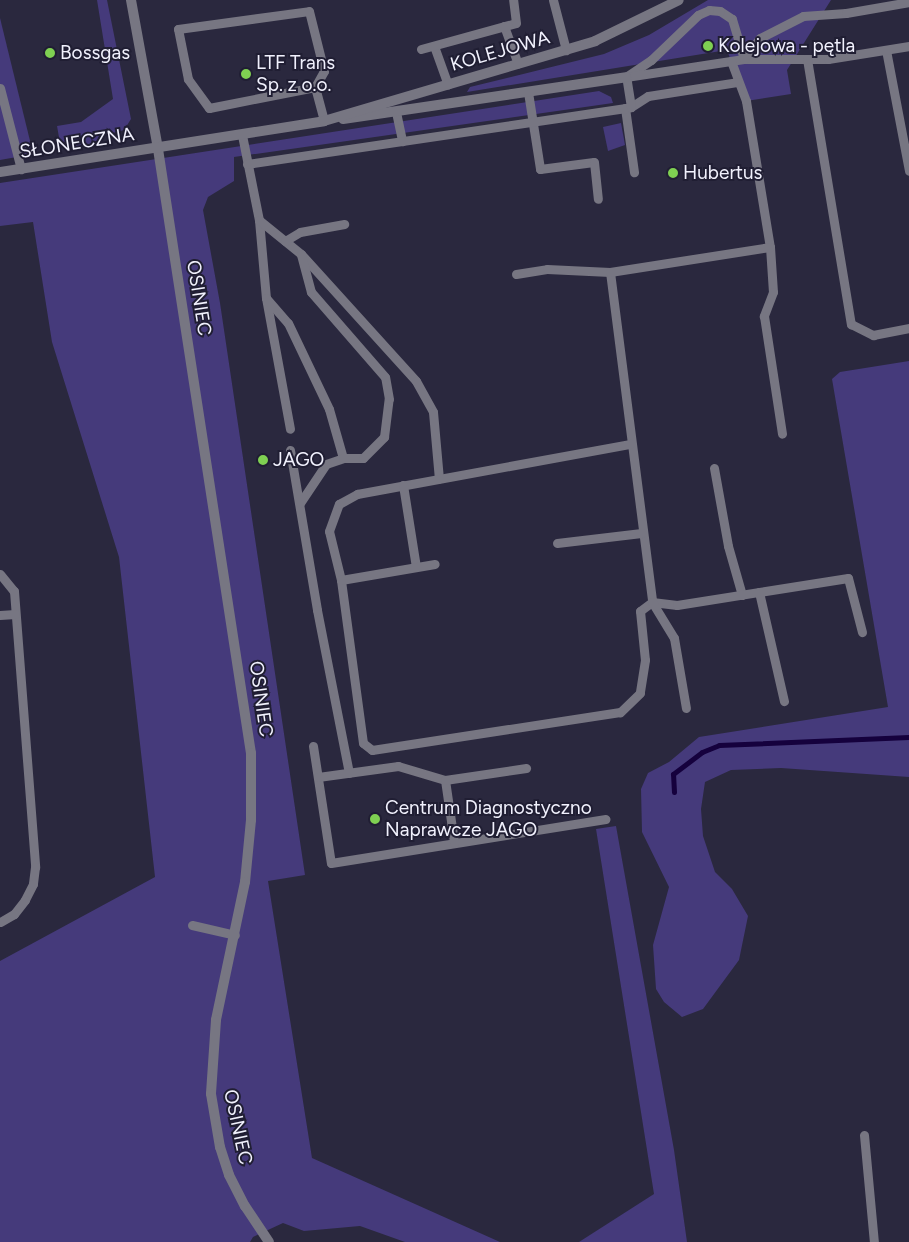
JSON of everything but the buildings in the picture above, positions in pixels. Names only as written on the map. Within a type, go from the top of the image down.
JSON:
[{"type":"street","name":"OSINIEC","points":[[131,0],[158,148],[251,753],[251,820],[244,892],[212,1045],[211,1094],[216,1128],[229,1175],[269,1242]]},
{"type":"street","name":"KOLEJOWA","points":[[324,121],[566,50],[607,36],[679,0]]},
{"type":"street","name":"KOLEJOWA","points":[[158,148],[324,121],[626,77]]},
{"type":"street","name":"SŁONECZNA","points":[[0,172],[158,148]]},
{"type":"lane","points":[[421,49],[516,23],[513,0]]},
{"type":"lane","points":[[556,1],[566,50]]},
{"type":"lane","points":[[744,59],[760,38],[803,16],[846,13],[909,2]]},
{"type":"lane","name":"KOLEJOWA","points":[[709,10],[720,11],[732,19],[744,59],[626,77],[651,60],[698,15],[709,10]]},
{"type":"lane","points":[[315,87],[208,108],[188,79],[178,29],[309,11],[324,71],[315,87],[324,121]]},
{"type":"lane","points":[[504,26],[518,64]]},
{"type":"lane","points":[[434,46],[448,85]]},
{"type":"lane","points":[[744,59],[807,59],[909,46]]},
{"type":"lane","points":[[886,50],[909,171]]},
{"type":"lane","points":[[807,59],[851,324],[873,334],[909,328]]},
{"type":"lane","points":[[731,61],[737,82],[746,101],[770,247],[773,292],[764,316],[782,434]]},
{"type":"lane","points":[[626,77],[634,172]]},
{"type":"lane","points":[[247,164],[628,108],[648,96],[737,82]]},
{"type":"lane","points":[[0,88],[21,169]]},
{"type":"lane","points":[[528,92],[540,168],[594,162],[598,199]]},
{"type":"lane","points":[[396,112],[402,141]]},
{"type":"lane","points":[[242,135],[259,220],[266,298],[290,429]]},
{"type":"lane","points":[[259,220],[301,254],[416,381],[433,412],[438,478]]},
{"type":"lane","points":[[285,240],[300,232],[344,224]]},
{"type":"lane","points":[[516,274],[547,269],[610,272],[770,247]]},
{"type":"lane","points":[[300,502],[326,464],[343,458],[363,458],[384,437],[390,399],[386,377],[311,292],[301,254]]},
{"type":"lane","points":[[610,272],[641,533],[652,602],[674,638],[686,708]]},
{"type":"lane","points":[[266,298],[288,323],[329,410],[343,458]]},
{"type":"lane","points":[[630,444],[357,494],[339,504],[329,531],[341,580],[363,742],[372,750],[620,712],[640,693],[644,678],[640,611],[652,602],[676,605],[848,578],[862,632]]},
{"type":"lane","points":[[290,450],[317,610],[349,773]]},
{"type":"lane","points":[[714,468],[728,546],[742,595]]},
{"type":"lane","points":[[403,485],[416,567]]},
{"type":"lane","points":[[557,544],[641,533]]},
{"type":"lane","points":[[341,580],[435,564]]},
{"type":"lane","points":[[0,574],[14,591],[35,868],[33,884],[25,900],[14,914],[0,922]]},
{"type":"lane","points":[[759,592],[784,701]]},
{"type":"lane","points":[[0,615],[15,614]]},
{"type":"lane","points":[[313,746],[331,863],[606,819]]},
{"type":"lane","points":[[318,778],[398,766],[445,780],[526,768]]},
{"type":"lane","points":[[445,780],[454,842]]},
{"type":"lane","points":[[192,926],[235,935]]},
{"type":"lane","points":[[864,1135],[874,1242]]},
{"type":"shaded area","points":[[97,0],[107,0],[131,119],[124,130],[98,137],[99,143],[68,148],[60,143],[57,126],[81,122],[113,99]]},
{"type":"shaded area","points":[[708,0],[831,0],[787,70],[791,94],[746,101],[727,50],[467,92],[470,87],[604,54],[649,35]]},
{"type":"shaded area","points":[[0,18],[32,149],[28,155],[0,160]]},
{"type":"shaded area","points":[[599,91],[611,97],[613,103],[234,157],[234,181],[208,197],[203,210],[220,303],[305,875],[268,881],[312,1158],[500,1242],[405,1242],[360,1226],[304,1231],[283,1223],[253,1237],[250,1242],[0,1242],[0,961],[155,877],[119,557],[52,342],[33,222],[0,226],[0,183]]},
{"type":"shaded area","points":[[621,123],[625,145],[608,151],[603,127]]},
{"type":"shaded area","points":[[909,361],[909,777],[781,768],[731,770],[705,782],[701,809],[703,836],[715,872],[732,889],[748,916],[739,960],[703,1009],[682,1017],[664,1002],[656,989],[653,945],[669,887],[642,832],[641,789],[648,773],[669,762],[699,737],[888,707],[832,379],[840,372]]},
{"type":"shaded area","points":[[616,826],[674,1150],[687,1242],[579,1242],[654,1194],[596,829]]},
{"type":"waterway","points":[[674,792],[673,774],[702,752],[719,745],[909,737]]},
{"type":"place","name":"Kolejowa - pętla","points":[[708,46]]},
{"type":"place","name":"Bossgas","points":[[50,53]]},
{"type":"place","name":"LTF Trans Sp. z o.o.","points":[[246,74]]},
{"type":"place","name":"Hubertus","points":[[673,173]]},
{"type":"place","name":"JAGO","points":[[263,460]]},
{"type":"place","name":"Centrum Diagnostyczno Naprawcze JAGO","points":[[375,819]]}]
